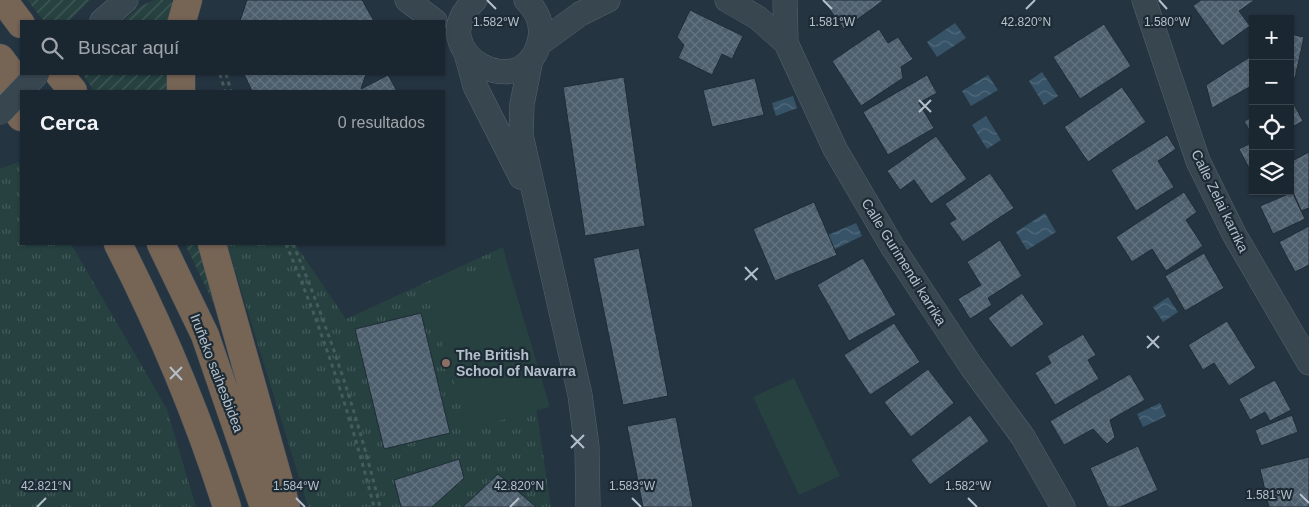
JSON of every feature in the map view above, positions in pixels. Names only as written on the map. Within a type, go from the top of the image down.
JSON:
[{"type":"highway","points":[[3,0],[20,23]]},
{"type":"highway","points":[[182,20],[188,0]]},
{"type":"highway","points":[[0,58],[24,90]]},
{"type":"highway","points":[[61,75],[72,90]]},
{"type":"highway","points":[[181,75],[181,90]]},
{"type":"highway","points":[[0,87],[20,116]]},
{"type":"highway","points":[[98,245],[138,318],[190,404]]},
{"type":"highway","points":[[119,245],[142,291],[190,404],[226,507]]},
{"type":"highway","name":"Iruñeko saihesbidea","points":[[161,245],[206,335],[264,507]]},
{"type":"highway","points":[[212,245],[286,507]]},
{"type":"street","points":[[88,20],[106,0]]},
{"type":"street","points":[[103,20],[126,0]]},
{"type":"street","points":[[407,0],[434,20]]},
{"type":"street","points":[[475,0],[462,17],[457,41],[476,86],[538,211]]},
{"type":"street","points":[[526,0],[535,10],[540,21],[541,33],[522,104],[521,135],[580,395],[587,447],[588,507]]},
{"type":"street","points":[[457,41],[480,66],[497,72],[509,71],[521,67],[535,52],[580,14],[608,0]]},
{"type":"street","points":[[726,0],[758,18],[786,43]]},
{"type":"street","name":"Calle Gurimendi karrika","points":[[785,0],[786,43],[835,149],[888,238],[971,366],[1023,438],[1063,507]]},
{"type":"street","name":"Calle Zelai karrika","points":[[1144,0],[1198,161],[1234,234],[1309,363]]},
{"type":"street","points":[[22,90],[36,75]]},
{"type":"street","points":[[36,90],[50,75]]},
{"type":"street","points":[[0,113],[20,92]]},
{"type":"street","points":[[0,128],[20,106]]},
{"type":"path","points":[[220,75],[225,90]]},
{"type":"path","points":[[226,75],[231,90]]},
{"type":"path","points":[[286,245],[336,375],[374,507]]},
{"type":"path","points":[[293,245],[332,345],[354,411],[380,507]]},
{"type":"green space","points":[[27,0],[90,0],[70,20],[43,20]]},
{"type":"green space","points":[[154,0],[172,0],[172,20],[124,20],[141,6]]},
{"type":"green space","points":[[84,75],[167,75],[169,90],[93,90]]},
{"type":"green space","points":[[18,162],[20,165],[20,245],[72,245],[167,409],[196,507],[0,507],[0,169]]},
{"type":"green space","points":[[185,245],[201,245],[223,323]]},
{"type":"green space","name":"The British School of Navarra","points":[[227,245],[296,245],[346,319],[503,247],[525,335],[551,507],[308,507]]},
{"type":"green space","points":[[507,263],[550,407],[468,429],[424,284]]},
{"type":"green space","points":[[794,378],[840,476],[799,495],[753,397]]},
{"type":"water","points":[[955,23],[966,38],[937,57],[927,42]]},
{"type":"water","points":[[1042,72],[1058,96],[1044,105],[1029,81]]},
{"type":"water","points":[[988,75],[998,90],[971,106],[962,91]]},
{"type":"water","points":[[793,96],[797,108],[776,116],[772,103]]},
{"type":"water","points":[[986,116],[1001,140],[987,149],[972,125]]},
{"type":"water","points":[[1045,213],[1056,232],[1027,250],[1016,232]]},
{"type":"water","points":[[856,223],[862,236],[835,249],[828,235]]},
{"type":"water","points":[[1168,297],[1178,312],[1163,322],[1153,307]]},
{"type":"water","points":[[1160,403],[1166,416],[1143,427],[1137,414]]},
{"type":"building","points":[[247,0],[362,0],[373,20],[240,20]]},
{"type":"building","points":[[823,0],[884,0],[844,29]]},
{"type":"building","points":[[1201,0],[1255,0],[1239,11],[1249,27],[1222,46],[1193,6]]},
{"type":"building","points":[[690,10],[743,36],[732,59],[722,54],[712,75],[678,58],[684,45],[677,37]]},
{"type":"building","points":[[1104,24],[1131,66],[1080,99],[1053,57]]},
{"type":"building","points":[[879,29],[888,43],[898,37],[913,59],[901,67],[903,78],[861,106],[832,61]]},
{"type":"building","points":[[1294,35],[1304,37],[1294,78]]},
{"type":"building","points":[[1249,58],[1249,87],[1212,108],[1206,85]]},
{"type":"building","points":[[244,75],[366,75],[361,89],[388,75],[396,90],[252,90]]},
{"type":"building","points":[[927,75],[937,93],[919,103],[934,128],[888,155],[863,112]]},
{"type":"building","points":[[624,77],[645,226],[585,236],[563,87]]},
{"type":"building","points":[[755,78],[764,115],[712,127],[703,90]]},
{"type":"building","points":[[1122,87],[1146,122],[1088,162],[1064,127]]},
{"type":"building","points":[[1294,104],[1303,121],[1294,126]]},
{"type":"building","points":[[1249,119],[1249,130],[1244,121]]},
{"type":"building","points":[[1167,135],[1176,149],[1158,161],[1174,187],[1136,211],[1111,170]]},
{"type":"building","points":[[936,136],[967,179],[931,204],[914,180],[900,190],[887,171]]},
{"type":"building","points":[[1249,144],[1249,168],[1239,149]]},
{"type":"building","points":[[1309,152],[1309,208],[1301,211],[1294,195],[1294,160]]},
{"type":"building","points":[[990,173],[1014,208],[963,242],[949,223],[956,219],[945,204]]},
{"type":"building","points":[[1184,192],[1197,212],[1186,220],[1203,246],[1166,271],[1152,249],[1132,262],[1116,237]]},
{"type":"building","points":[[1294,194],[1305,219],[1273,234],[1260,206],[1286,195]]},
{"type":"building","points":[[814,202],[837,255],[775,281],[753,229]]},
{"type":"building","points":[[1309,226],[1309,265],[1295,272],[1279,242]]},
{"type":"building","points":[[1000,240],[1022,276],[988,298],[992,305],[970,319],[958,299],[981,285],[967,262]]},
{"type":"building","points":[[639,248],[668,396],[623,405],[593,258]]},
{"type":"building","points":[[1204,253],[1224,288],[1185,311],[1165,276]]},
{"type":"building","points":[[863,258],[896,315],[849,341],[817,285]]},
{"type":"building","points":[[1022,293],[1044,324],[1011,348],[988,318]]},
{"type":"building","points":[[421,313],[450,433],[384,449],[355,329]]},
{"type":"building","points":[[1227,321],[1256,368],[1229,386],[1214,363],[1203,370],[1188,345]]},
{"type":"building","points":[[894,323],[920,362],[870,395],[844,355]]},
{"type":"building","points":[[1083,334],[1096,355],[1088,360],[1099,379],[1055,405],[1035,373],[1051,363],[1047,356]]},
{"type":"building","points":[[928,369],[954,403],[911,437],[884,402]]},
{"type":"building","points":[[1130,374],[1145,400],[1110,420],[1115,437],[1107,444],[1093,429],[1064,445],[1050,421]]},
{"type":"building","points":[[1275,380],[1291,410],[1270,421],[1265,412],[1250,420],[1239,399]]},
{"type":"building","points":[[970,415],[989,441],[930,485],[911,460]]},
{"type":"building","points":[[1292,415],[1298,432],[1261,446],[1255,430]]},
{"type":"building","points":[[676,417],[693,507],[643,507],[627,426]]},
{"type":"building","points":[[1138,446],[1158,490],[1120,507],[1108,507],[1090,468]]},
{"type":"building","points":[[1309,457],[1309,507],[1269,507],[1260,469]]},
{"type":"building","points":[[459,459],[464,478],[432,507],[401,507],[394,480]]},
{"type":"building","points":[[498,474],[536,507],[463,507]]},
{"type":"place","name":"The British School of Navarra","points":[[446,363]]}]
